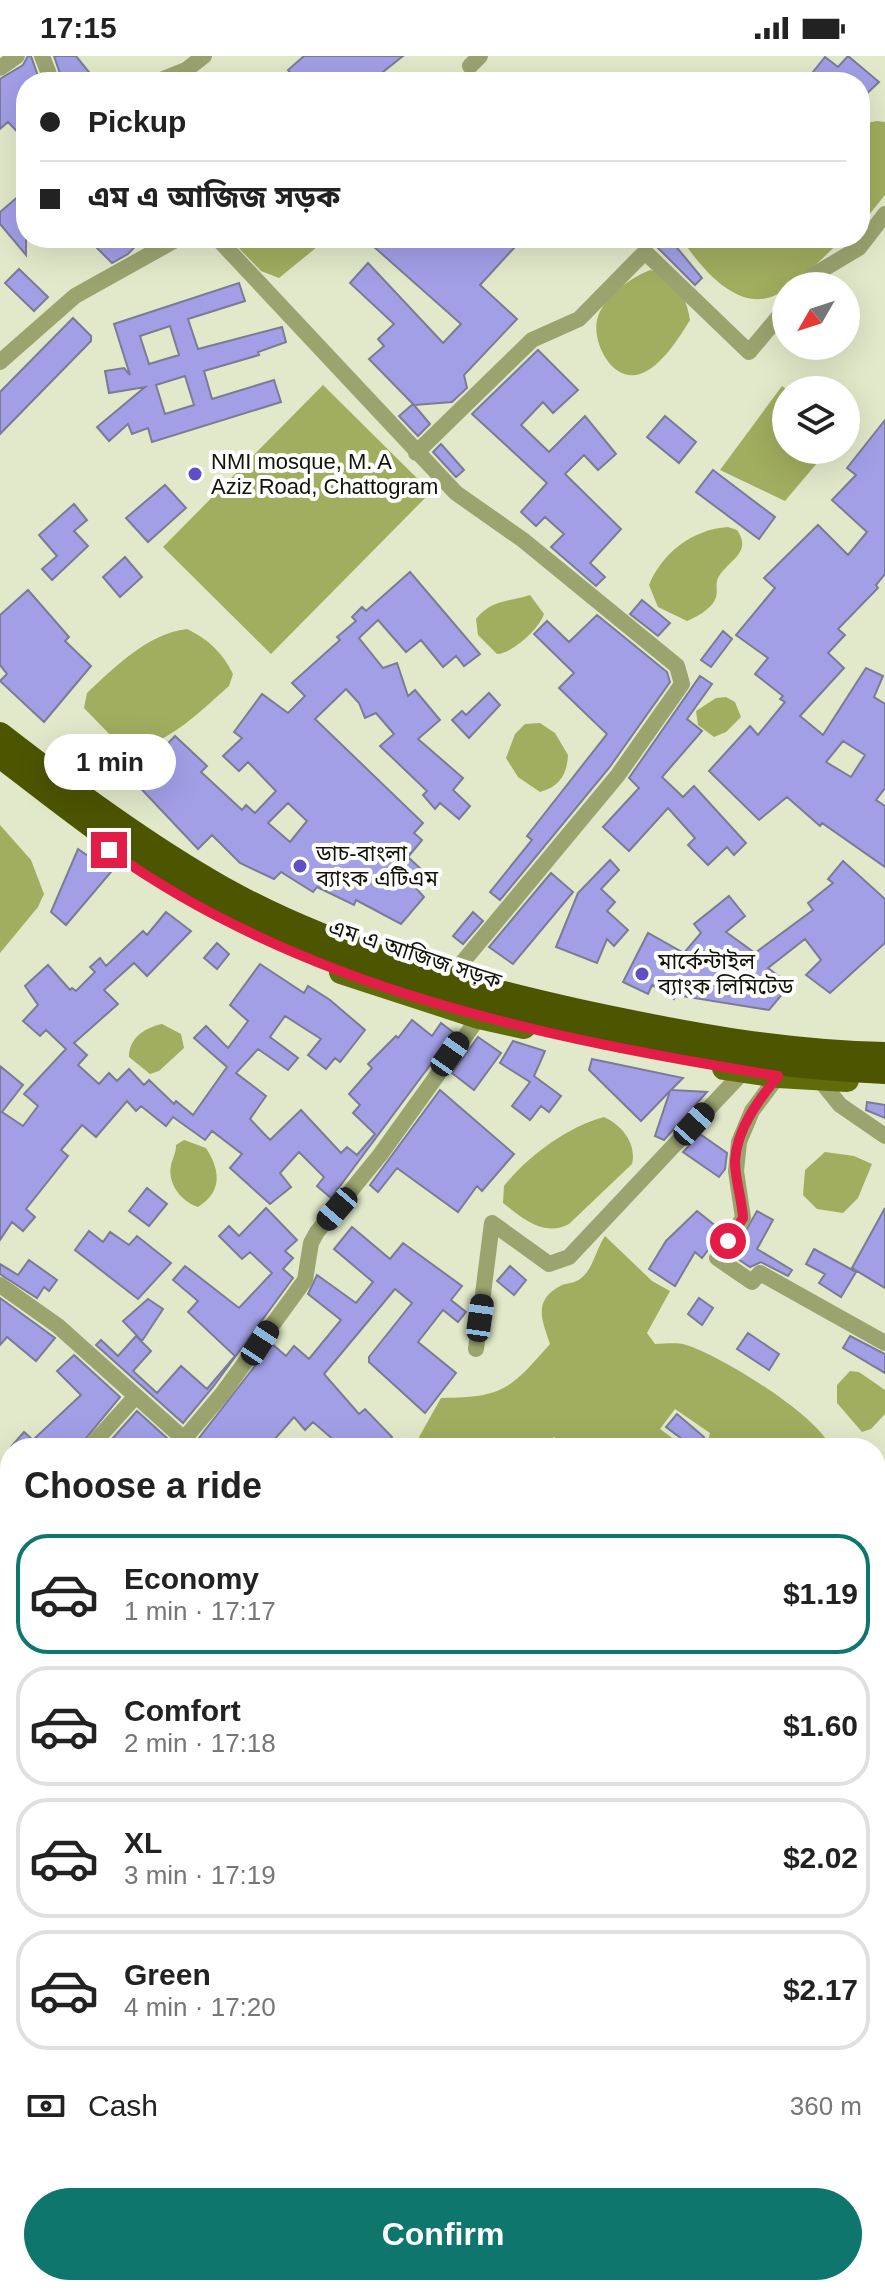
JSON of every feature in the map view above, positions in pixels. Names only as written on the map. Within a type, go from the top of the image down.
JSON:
[{"type":"highway","points":[[0,734],[149,842],[225,889],[303,928],[471,985],[640,1024],[814,1053],[885,1054]]},
{"type":"highway","points":[[0,756],[139,859],[216,906],[296,944],[381,976],[465,1002],[694,1053],[813,1069],[885,1072]]},
{"type":"main road","name":"এম এ আজিজ সড়ক","points":[[0,720],[155,835],[239,886],[317,923],[456,970],[556,996],[728,1031],[814,1041],[885,1043]]},
{"type":"main road","name":"এম এ আজিজ সড়ক","points":[[0,769],[133,867],[211,914],[293,954],[377,986],[479,1017],[744,1071],[885,1082]]},
{"type":"street","points":[[0,68],[17,56]]},
{"type":"street","points":[[181,72],[204,56]]},
{"type":"street","points":[[870,234],[885,214]]},
{"type":"street","points":[[0,362],[75,296],[161,248]]},
{"type":"street","points":[[226,248],[456,493],[523,540],[677,666],[682,675],[682,684],[618,775],[456,970]]},
{"type":"street","points":[[819,272],[859,248]]},
{"type":"street","points":[[416,453],[532,340],[579,319],[645,252],[749,352],[772,325]]},
{"type":"street","points":[[193,1438],[305,1280],[311,1243],[317,1232],[380,1155],[479,1017]]},
{"type":"street","points":[[476,1349],[492,1223],[549,1264],[569,1257],[744,1071]]},
{"type":"street","points":[[778,1076],[744,1126],[735,1160],[743,1218],[717,1258],[752,1282],[760,1273],[885,1343]]},
{"type":"street","points":[[819,1079],[840,1105],[885,1136]]},
{"type":"street","points":[[0,1285],[58,1326],[182,1438]]},
{"type":"street","points":[[98,1438],[136,1396]]},
{"type":"shaded area","points":[[870,122],[885,122],[885,195],[870,214]]},
{"type":"shaded area","points":[[239,248],[316,248],[279,278],[261,271]]},
{"type":"shaded area","points":[[688,248],[833,248],[808,272],[772,272],[771,297],[744,297],[707,272]]},
{"type":"shaded area","points":[[650,270],[666,276],[678,288],[690,320],[669,351],[655,365],[640,374],[621,373],[601,350],[597,320],[605,304],[618,290]]},
{"type":"shaded area","points":[[323,385],[431,492],[271,654],[163,547]]},
{"type":"shaded area","points":[[772,400],[772,464],[816,464],[785,501],[720,470]]},
{"type":"shaded area","points":[[728,527],[737,530],[741,538],[741,551],[718,578],[712,605],[687,621],[658,607],[649,585],[670,553],[703,532]]},
{"type":"shaded area","points":[[530,595],[544,614],[541,620],[518,645],[497,654],[478,635],[476,619],[494,604]]},
{"type":"shaded area","points":[[187,629],[220,653],[233,674],[229,686],[165,737],[151,744],[121,746],[84,708],[87,693],[145,645],[158,637]]},
{"type":"shaded area","points":[[726,697],[735,702],[741,717],[726,732],[714,737],[698,725],[696,711],[716,698]]},
{"type":"shaded area","points":[[540,723],[555,733],[568,755],[561,779],[540,792],[518,777],[506,758],[515,734],[525,724]]},
{"type":"shaded area","points":[[0,825],[31,860],[44,894],[38,907],[0,953]]},
{"type":"shaded area","points":[[162,1024],[181,1034],[184,1048],[159,1071],[150,1074],[129,1057],[130,1050],[139,1035]]},
{"type":"shaded area","points":[[604,1117],[627,1136],[632,1149],[632,1164],[569,1224],[542,1227],[526,1220],[503,1203],[504,1186],[536,1154],[562,1135]]},
{"type":"shaded area","points":[[184,1140],[206,1148],[216,1173],[215,1188],[198,1207],[181,1197],[171,1179],[176,1145]]},
{"type":"shaded area","points":[[825,1152],[854,1156],[872,1164],[858,1198],[843,1213],[817,1209],[803,1195],[805,1170]]},
{"type":"shaded area","points":[[605,1236],[652,1281],[670,1291],[647,1333],[655,1344],[686,1345],[721,1361],[789,1404],[825,1438],[709,1438],[710,1433],[675,1409],[660,1429],[672,1438],[419,1438],[441,1398],[493,1393],[525,1371],[550,1344],[542,1319],[546,1297],[584,1275]]},
{"type":"shaded area","points":[[850,1371],[859,1372],[885,1390],[885,1414],[871,1429],[862,1432],[837,1403],[837,1385]]},
{"type":"building","points":[[31,56],[37,72],[16,72],[16,130],[8,122],[0,129],[0,79],[23,65]]},
{"type":"building","points":[[54,56],[76,56],[89,72],[60,72]]},
{"type":"building","points":[[304,56],[403,56],[383,72],[288,70]]},
{"type":"building","points":[[848,56],[867,72],[813,72],[825,57],[838,67]]},
{"type":"building","points":[[870,74],[879,82],[870,91]]},
{"type":"building","points":[[16,198],[16,243],[0,224],[0,212]]},
{"type":"building","points":[[97,248],[134,248],[128,254],[112,263]]},
{"type":"building","points":[[375,248],[514,248],[480,285],[517,319],[464,375],[467,388],[452,402],[414,405],[430,424],[418,436],[399,416],[413,404],[369,359],[384,346],[378,339],[394,324],[350,283],[368,263],[443,343],[461,324]]},
{"type":"building","points":[[658,248],[677,248],[702,278],[695,285]]},
{"type":"building","points":[[19,269],[48,297],[34,311],[5,283]]},
{"type":"building","points":[[239,283],[245,301],[188,319],[198,349],[282,327],[286,342],[258,352],[259,355],[204,371],[212,399],[274,380],[281,402],[152,442],[148,428],[132,434],[128,424],[109,441],[97,427],[145,387],[109,393],[105,371],[124,368],[130,375],[114,324]],"holes":[[[170,326],[179,355],[149,364],[140,336]],[[185,376],[194,405],[165,414],[156,385]]]},
{"type":"building","points":[[73,318],[91,336],[91,341],[0,434],[0,392]]},
{"type":"building","points":[[538,350],[578,390],[553,413],[543,402],[521,425],[549,452],[585,416],[616,454],[598,470],[584,455],[565,474],[621,529],[590,563],[605,577],[596,586],[551,547],[564,534],[545,517],[536,526],[521,512],[547,483],[472,414]]},
{"type":"building","points":[[665,416],[696,442],[679,463],[647,437]]},
{"type":"building","points":[[885,420],[885,574],[876,585],[878,588],[838,629],[845,635],[828,653],[844,668],[800,716],[823,735],[866,668],[883,676],[874,697],[885,704],[885,788],[876,800],[885,806],[885,867],[822,823],[820,826],[787,797],[759,820],[709,771],[750,726],[758,735],[785,702],[780,699],[783,696],[755,674],[768,658],[736,635],[775,588],[764,578],[818,525],[848,555],[867,532],[832,500],[856,475],[847,468],[850,464],[860,464],[860,452]],"holes":[[[843,741],[865,755],[851,777],[826,762]]]},
{"type":"building","points":[[441,444],[464,470],[456,477],[433,452]]},
{"type":"building","points":[[713,470],[775,517],[759,539],[696,492]]},
{"type":"building","points":[[165,485],[186,508],[148,542],[126,518]]},
{"type":"building","points":[[74,504],[87,520],[74,531],[88,546],[52,580],[42,569],[57,556],[39,535]]},
{"type":"building","points":[[125,557],[142,577],[120,597],[103,577]]},
{"type":"building","points":[[410,572],[480,654],[464,666],[456,656],[443,667],[421,640],[406,652],[378,620],[359,638],[383,668],[397,663],[408,696],[415,690],[440,720],[418,739],[463,778],[453,790],[470,806],[459,819],[440,803],[435,809],[423,795],[427,791],[380,746],[394,734],[376,713],[365,718],[359,703],[346,689],[315,719],[423,823],[414,833],[422,840],[408,857],[424,872],[414,886],[424,897],[401,924],[356,900],[354,905],[317,887],[313,892],[281,872],[274,879],[240,863],[212,835],[198,849],[130,777],[126,782],[90,752],[103,737],[143,770],[175,736],[207,766],[201,772],[242,810],[246,805],[255,813],[276,791],[248,762],[239,771],[223,756],[242,738],[234,732],[262,694],[288,713],[305,696],[292,683],[340,640],[337,637],[356,621],[352,617],[362,607],[366,611]],"holes":[[[288,803],[307,821],[290,842],[268,823]]]},
{"type":"building","points":[[28,590],[69,637],[65,641],[91,666],[44,722],[0,681],[7,674],[0,665],[0,615]]},
{"type":"building","points":[[642,600],[670,623],[658,636],[630,614]]},
{"type":"building","points":[[597,615],[667,672],[670,682],[609,768],[500,900],[490,892],[532,840],[527,836],[607,734],[559,688],[574,673],[534,634],[547,621],[569,642]]},
{"type":"building","points":[[723,631],[732,639],[711,667],[701,660]]},
{"type":"building","points":[[700,676],[712,684],[687,719],[702,731],[662,777],[683,797],[694,786],[746,843],[734,855],[727,847],[708,865],[688,845],[695,838],[668,808],[629,851],[603,827],[639,788],[629,778]]},
{"type":"building","points":[[489,693],[500,705],[469,738],[452,720],[462,711],[466,715]]},
{"type":"building","points":[[78,849],[111,872],[66,925],[51,912]]},
{"type":"building","points":[[610,860],[619,870],[601,889],[615,902],[607,911],[628,930],[614,946],[607,939],[597,963],[556,947],[578,893]]},
{"type":"building","points":[[843,861],[885,899],[885,943],[830,993],[806,975],[821,960],[805,939],[768,968],[790,985],[769,1010],[676,995],[674,999],[652,985],[648,994],[623,982],[648,933],[684,953],[701,933],[694,924],[729,896],[745,916],[726,932],[755,953],[813,910],[808,903],[833,883],[828,879]]},
{"type":"building","points":[[551,873],[573,892],[513,964],[489,947]]},
{"type":"building","points":[[166,912],[191,931],[147,976],[134,963],[104,990],[118,1004],[74,1043],[87,1055],[78,1065],[99,1084],[109,1073],[117,1081],[129,1069],[144,1085],[149,1080],[174,1104],[176,1101],[193,1115],[227,1067],[194,1038],[206,1026],[228,1048],[248,1021],[230,1005],[260,964],[304,993],[308,986],[365,1030],[340,1062],[335,1058],[326,1069],[308,1055],[321,1039],[285,1016],[270,1037],[298,1058],[288,1070],[258,1049],[236,1073],[266,1096],[250,1119],[270,1140],[301,1110],[341,1153],[347,1147],[357,1155],[375,1134],[353,1113],[360,1105],[349,1094],[372,1068],[368,1064],[396,1036],[398,1038],[412,1020],[432,1036],[441,1023],[454,1033],[331,1198],[317,1186],[324,1177],[299,1152],[280,1173],[291,1187],[270,1204],[230,1168],[242,1154],[212,1131],[205,1140],[173,1117],[166,1126],[141,1106],[136,1111],[127,1101],[96,1137],[82,1125],[61,1150],[68,1156],[26,1209],[35,1217],[23,1231],[12,1222],[0,1240],[0,1066],[23,1085],[2,1112],[23,1126],[38,1106],[24,1094],[66,1049],[46,1030],[40,1036],[23,1021],[38,1005],[25,986],[48,965],[70,990],[76,991],[95,972],[90,967],[100,958],[106,966],[143,931],[147,935]]},
{"type":"building","points":[[473,912],[483,921],[463,944],[453,936]]},
{"type":"building","points":[[217,943],[229,954],[217,969],[204,958]]},
{"type":"building","points":[[478,1037],[501,1053],[474,1090],[452,1073]]},
{"type":"building","points":[[513,1041],[545,1051],[534,1076],[561,1096],[549,1112],[541,1106],[530,1120],[512,1106],[530,1082],[500,1063]]},
{"type":"building","points":[[592,1059],[683,1078],[671,1090],[707,1092],[664,1140],[655,1136],[670,1091],[641,1121],[589,1070]]},
{"type":"building","points":[[440,1090],[514,1154],[482,1191],[477,1186],[458,1212],[397,1168],[378,1192],[370,1185]]},
{"type":"building","points":[[867,1102],[885,1105],[885,1118],[866,1110]]},
{"type":"building","points":[[700,1134],[727,1153],[725,1169],[719,1177],[683,1152]]},
{"type":"building","points":[[147,1188],[167,1204],[149,1226],[129,1211]]},
{"type":"building","points":[[266,1208],[297,1240],[285,1251],[293,1258],[283,1269],[293,1278],[213,1387],[183,1423],[96,1345],[101,1340],[118,1356],[136,1336],[151,1351],[133,1371],[157,1393],[181,1366],[207,1389],[235,1356],[188,1312],[198,1301],[173,1280],[185,1266],[239,1308],[272,1273],[250,1252],[242,1259],[219,1236],[229,1226],[239,1236]]},
{"type":"building","points":[[885,1208],[885,1288],[852,1268]]},
{"type":"building","points":[[697,1211],[722,1231],[702,1258],[695,1252],[675,1286],[649,1269],[666,1241]]},
{"type":"building","points":[[757,1211],[773,1220],[757,1249],[792,1270],[788,1276],[761,1262],[750,1267],[732,1255]]},
{"type":"building","points":[[352,1227],[390,1259],[403,1243],[462,1286],[451,1300],[466,1312],[458,1322],[443,1310],[418,1342],[456,1373],[425,1413],[369,1362],[369,1357],[412,1303],[395,1289],[324,1374],[359,1414],[365,1409],[391,1438],[331,1438],[313,1422],[305,1430],[294,1417],[276,1438],[199,1438],[272,1344],[286,1356],[294,1346],[309,1359],[341,1320],[308,1294],[317,1275],[356,1303],[373,1282],[334,1249]]},
{"type":"building","points":[[89,1231],[103,1242],[110,1232],[129,1245],[137,1236],[171,1263],[138,1299],[75,1250]]},
{"type":"building","points":[[814,1249],[856,1272],[841,1297],[819,1283],[825,1274],[806,1264]]},
{"type":"building","points":[[29,1260],[57,1280],[49,1291],[44,1287],[37,1298],[0,1274],[0,1264],[18,1275]]},
{"type":"building","points":[[510,1266],[526,1280],[514,1295],[497,1281]]},
{"type":"building","points":[[0,1298],[55,1338],[36,1361],[7,1337],[0,1345]]},
{"type":"building","points":[[699,1298],[713,1308],[702,1325],[688,1314]]},
{"type":"building","points":[[148,1299],[163,1309],[142,1341],[123,1321]]},
{"type":"building","points":[[748,1333],[779,1354],[769,1370],[737,1349]]},
{"type":"building","points":[[850,1336],[885,1354],[885,1373],[843,1348]]},
{"type":"building","points":[[74,1355],[120,1397],[86,1438],[35,1438],[81,1395],[57,1371]]},
{"type":"building","points":[[137,1411],[167,1438],[113,1438]]},
{"type":"building","points":[[677,1414],[704,1437],[681,1438],[666,1427]]},
{"type":"place","name":"NMI mosque, M. A Aziz Road, Chattogram","points":[[195,474]]},
{"type":"place","name":"ডাচ-বাংলা ব্যাংক এটিএম","points":[[300,866]]},
{"type":"place","name":"মার্কেন্টাইল ব্যাংক লিমিটেড","points":[[642,974]]},
{"type":"route","points":[[109,850],[211,914],[293,954],[377,986],[479,1017],[691,1062],[778,1076],[752,1111],[739,1142],[735,1160],[743,1218],[728,1241]]}]
